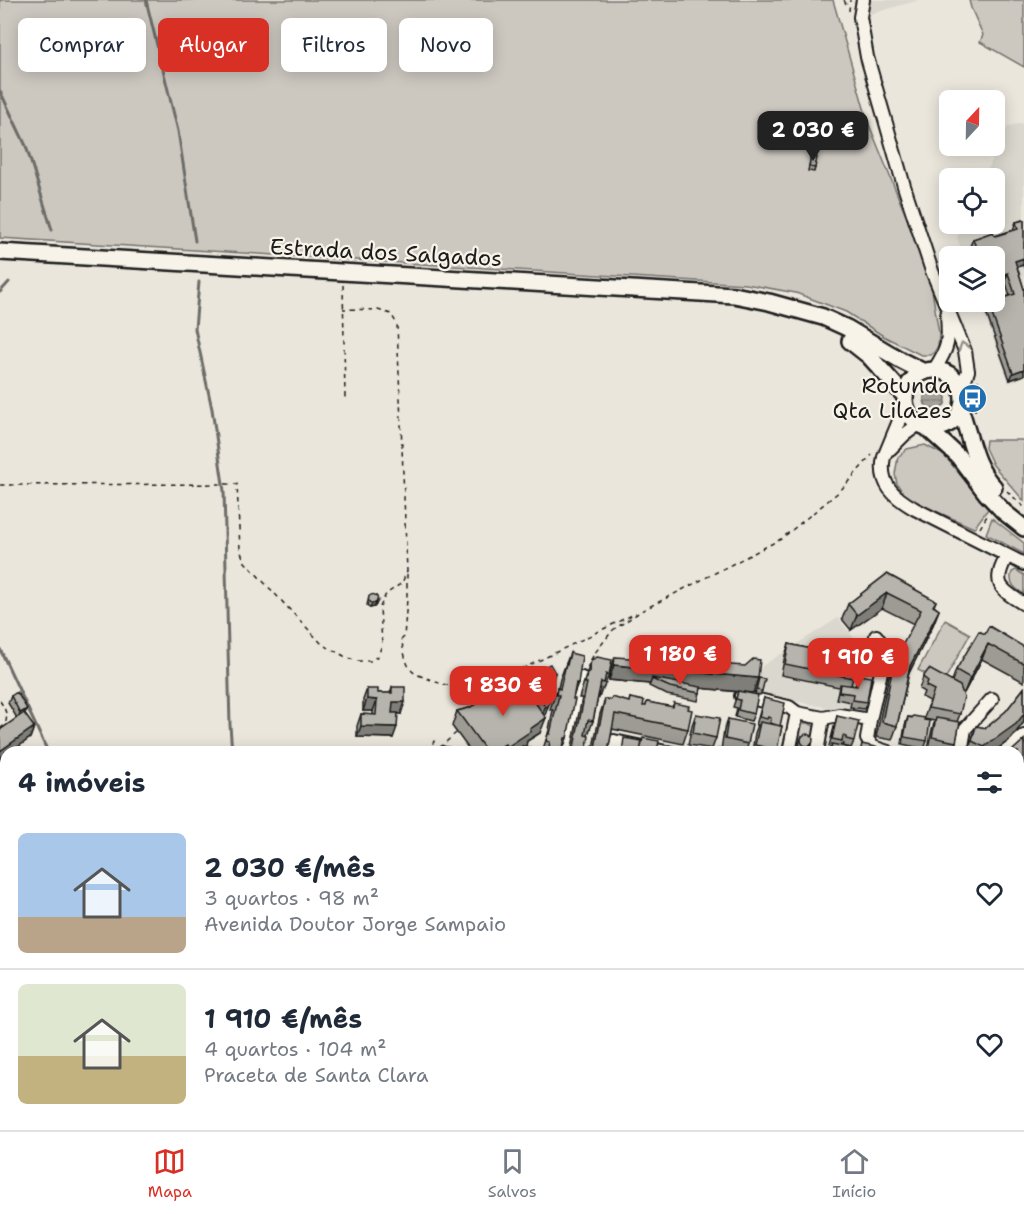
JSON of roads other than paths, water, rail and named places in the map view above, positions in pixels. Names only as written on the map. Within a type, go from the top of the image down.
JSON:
[{"type":"main road","name":"Estrada dos Salgados","points":[[0,252],[734,295],[823,316],[887,353],[929,371]]},
{"type":"main road","name":"Estrada dos Salgados","points":[[769,302],[814,321],[858,347],[869,356],[905,400]]},
{"type":"main road","points":[[1024,516],[987,481],[978,464],[968,415],[957,381],[943,371],[929,371],[911,381],[905,400],[913,418],[958,456],[994,502],[1024,528]]},
{"type":"main road","points":[[923,425],[934,428],[943,427],[956,418],[968,415]]},
{"type":"street","points":[[863,0],[860,17],[867,57],[904,186],[939,288]]},
{"type":"street","points":[[929,371],[945,354],[948,343],[946,312]]},
{"type":"street","points":[[949,312],[965,351],[968,370],[961,389]]},
{"type":"street","points":[[905,400],[879,454],[885,479],[891,491],[899,500],[915,510],[1024,564]]},
{"type":"street","points":[[879,454],[923,425]]},
{"type":"street","points":[[1007,556],[1000,568],[999,580],[1010,596],[1024,604]]},
{"type":"street","points":[[872,746],[867,740],[886,650],[876,636]]},
{"type":"street","points":[[567,746],[582,678]]},
{"type":"street","points":[[739,696],[789,707],[797,713],[823,718],[838,716],[870,720]]},
{"type":"street","points":[[963,746],[965,729],[992,699]]},
{"type":"street","points":[[790,746],[797,713]]},
{"type":"street","points":[[818,746],[823,718]]},
{"type":"street","points":[[1012,746],[1024,736]]},
{"type":"waterway","points":[[146,0],[178,131],[195,241]]},
{"type":"waterway","points":[[0,91],[26,146],[52,230]]},
{"type":"waterway","points":[[0,292],[9,282]]},
{"type":"waterway","points":[[199,282],[195,329],[212,409],[224,491],[232,746]]},
{"type":"waterway","points":[[0,649],[45,746]]},
{"type":"place","name":"Rotunda Qta Lilazes","points":[[973,398]]}]
